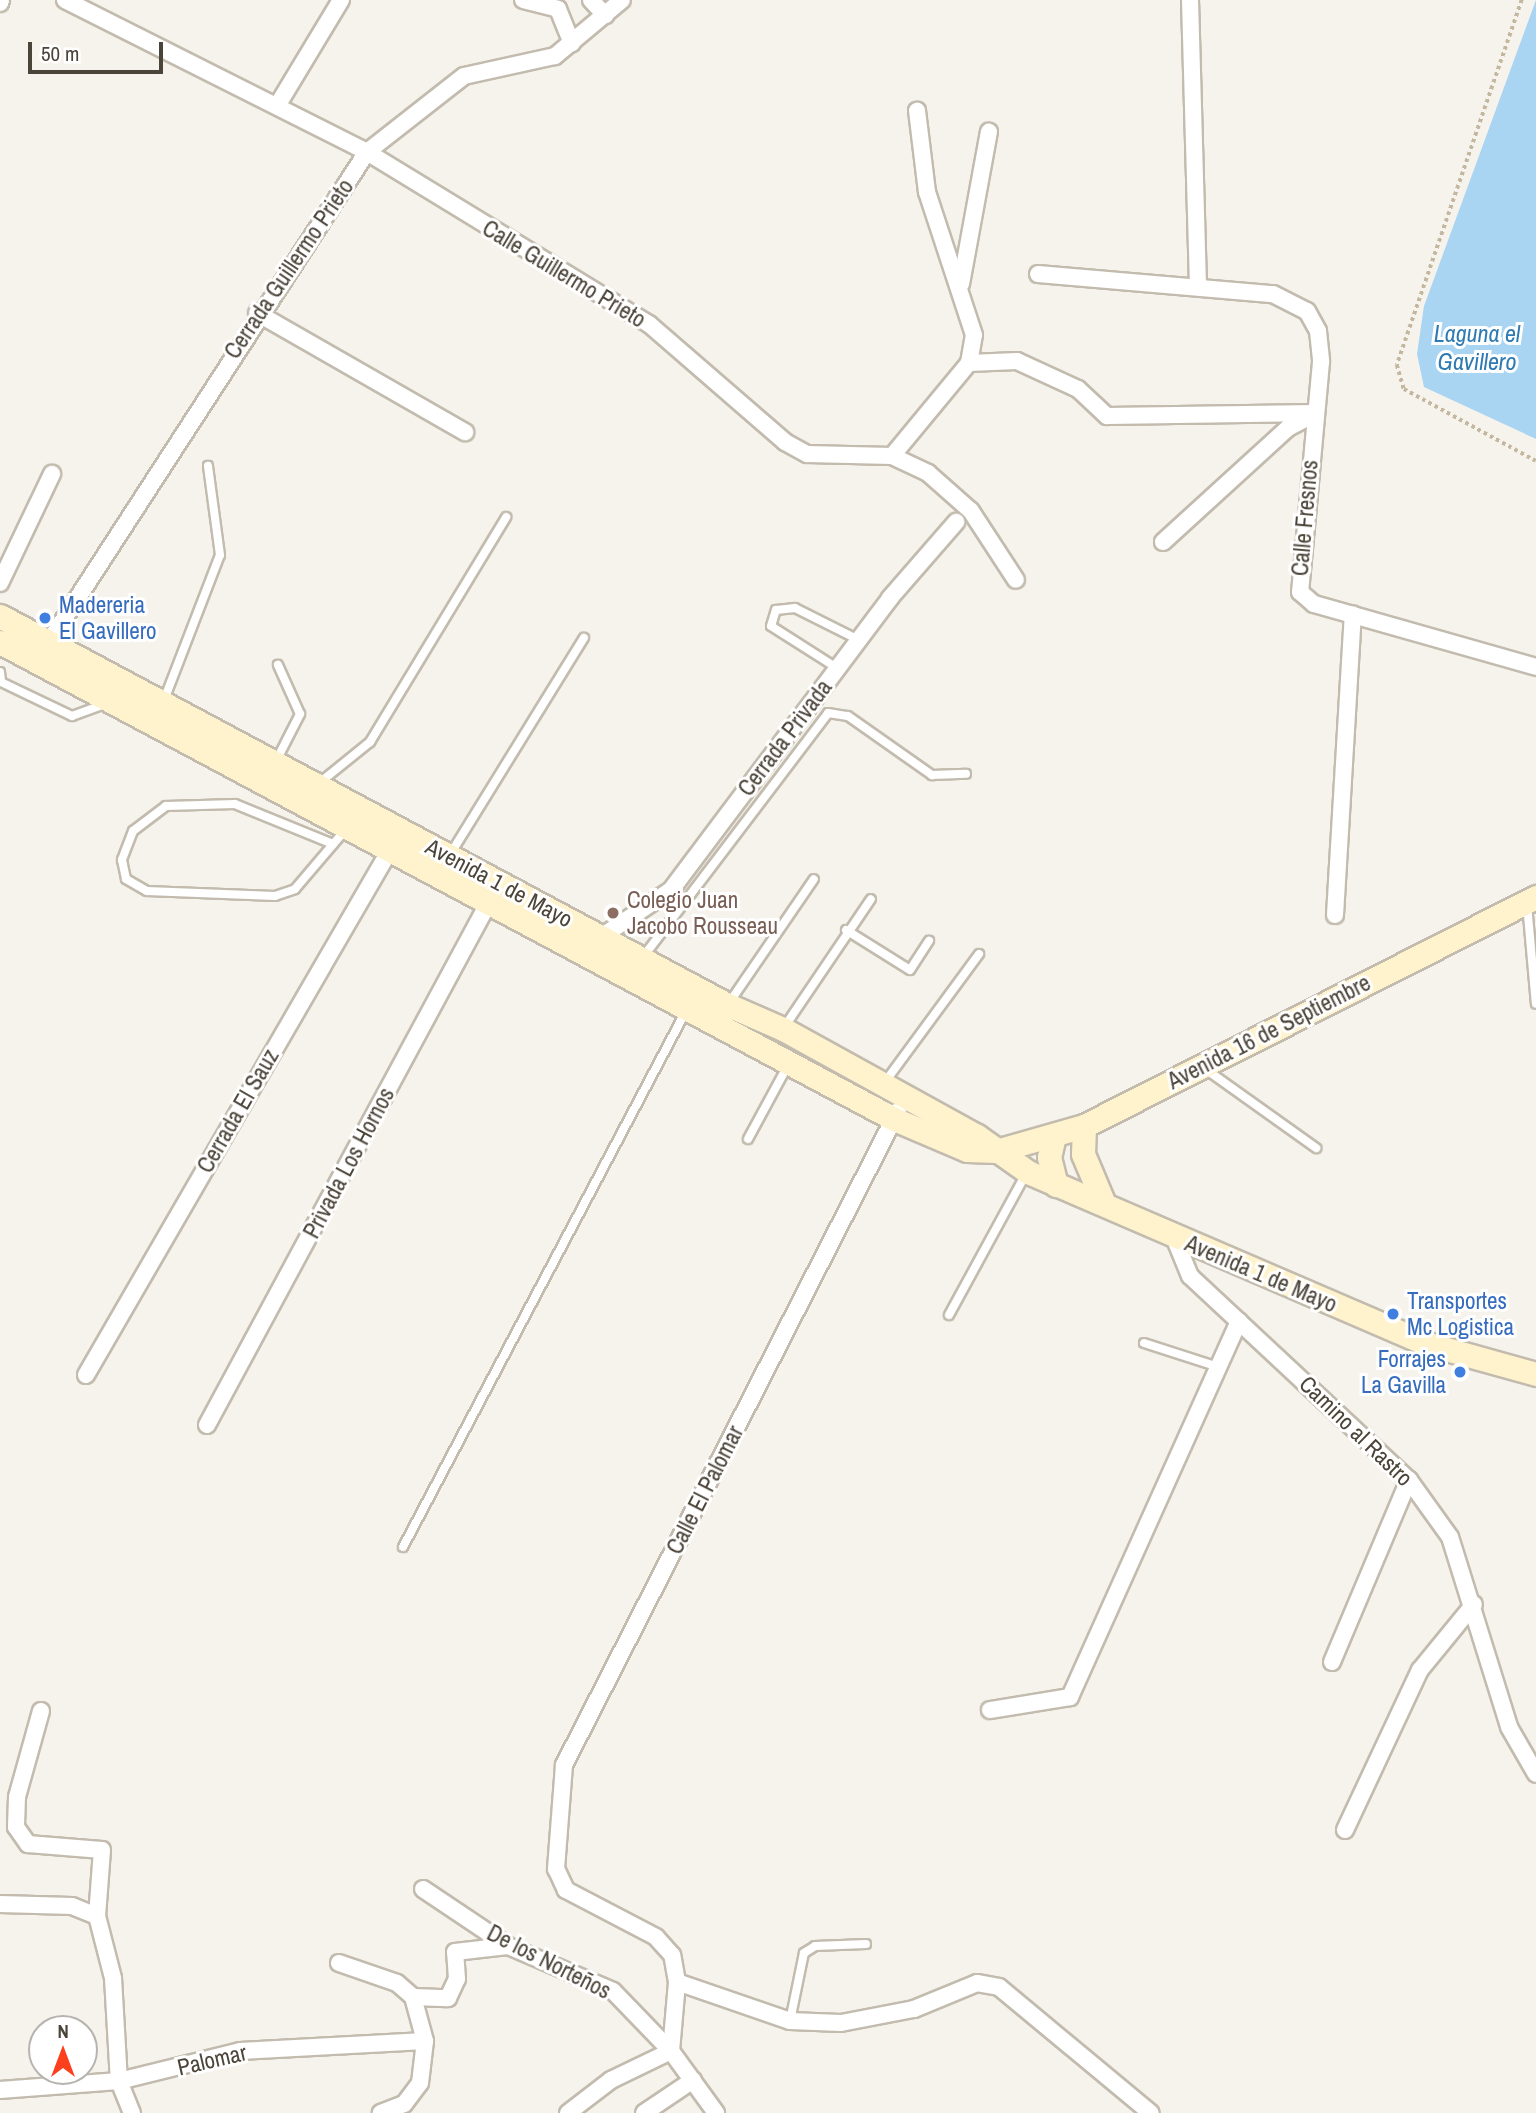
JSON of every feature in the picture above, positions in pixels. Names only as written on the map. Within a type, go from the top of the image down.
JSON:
[{"type":"main road","name":"Avenida 1 de Mayo","points":[[0,616],[728,1005],[783,1029],[881,1087],[899,1109]]},
{"type":"main road","name":"Avenida 1 de Mayo","points":[[0,642],[112,702],[341,836],[391,848],[689,1005],[789,1063],[899,1109],[967,1150],[996,1151],[1028,1172],[1056,1185],[1428,1344],[1536,1374]]},
{"type":"main road","name":"Avenida 16 de Septiembre","points":[[996,1151],[1084,1126],[1531,899]]},
{"type":"main road","points":[[1084,1126],[1083,1154],[1104,1204]]},
{"type":"main road","points":[[1055,1136],[1049,1157],[1056,1185]]},
{"type":"street","name":"Calle Guillermo Prieto","points":[[65,0],[367,152],[649,324],[785,442],[807,454],[892,456],[928,472],[971,511],[1016,580]]},
{"type":"street","points":[[277,106],[341,0]]},
{"type":"street","points":[[523,0],[558,9],[572,43]]},
{"type":"street","points":[[591,0],[605,15]]},
{"type":"street","name":"Cerrada Guillermo Prieto","points":[[49,642],[257,313],[367,152],[464,76],[555,56],[622,0]]},
{"type":"street","points":[[1190,0],[1198,107],[1198,284]]},
{"type":"street","points":[[892,456],[969,363],[974,335],[961,284],[928,192],[917,111]]},
{"type":"street","points":[[961,284],[989,132]]},
{"type":"street","name":"Calle Fresnos","points":[[1038,274],[1198,284],[1273,294],[1307,311],[1320,351],[1300,592],[1305,600],[1536,667]]},
{"type":"street","points":[[257,313],[465,432]]},
{"type":"street","points":[[969,363],[1017,361],[1078,389],[1107,416],[1316,412]]},
{"type":"street","points":[[1163,542],[1288,428],[1316,412]]},
{"type":"street","points":[[0,583],[52,474]]},
{"type":"street","name":"Cerrada Privada","points":[[601,937],[671,890],[837,668],[956,522]]},
{"type":"street","points":[[1335,915],[1353,615]]},
{"type":"street","name":"Cerrada El Sauz","points":[[86,1375],[391,848]]},
{"type":"street","name":"Privada Los Hornos","points":[[207,1425],[490,900]]},
{"type":"street","name":"Calle El Palomar","points":[[677,1982],[672,1955],[656,1937],[566,1890],[556,1869],[555,1838],[564,1765],[899,1109]]},
{"type":"street","name":"Camino al Rastro","points":[[1174,1237],[1190,1276],[1409,1480],[1450,1537],[1474,1604],[1509,1727],[1536,1774]]},
{"type":"street","points":[[990,1710],[1070,1697],[1215,1366],[1239,1321]]},
{"type":"street","points":[[1332,1662],[1409,1480]]},
{"type":"street","points":[[1345,1830],[1420,1670],[1474,1604]]},
{"type":"street","points":[[41,1711],[17,1797],[16,1827],[28,1844],[102,1850],[97,1916],[113,1978],[119,2081],[132,2113]]},
{"type":"street","name":"De los Norteños","points":[[423,1889],[508,1946],[613,1991],[671,2051],[716,2113]]},
{"type":"street","points":[[0,1904],[72,1906],[97,1916]]},
{"type":"street","points":[[413,1997],[449,1998],[457,1979],[455,1952],[508,1946]]},
{"type":"street","points":[[339,1963],[397,1983],[413,1997],[425,2041],[420,2082],[404,2104],[381,2113]]},
{"type":"street","points":[[568,2113],[611,2080],[671,2051],[677,1982],[790,2021],[841,2024],[914,2008],[977,1983],[999,1987],[1151,2113]]},
{"type":"street","name":"Palomar","points":[[0,2090],[119,2081],[240,2051],[425,2041]]},
{"type":"street","points":[[644,2113],[694,2080]]},
{"type":"lane","points":[[163,702],[220,555],[208,466]]},
{"type":"lane","points":[[316,786],[370,742],[506,517]]},
{"type":"lane","points":[[837,668],[771,626],[776,610],[795,608],[859,640]]},
{"type":"lane","points":[[450,856],[584,638]]},
{"type":"lane","points":[[275,764],[300,714],[278,666]]},
{"type":"lane","points":[[0,672],[1,682],[72,716],[112,702]]},
{"type":"lane","points":[[641,959],[828,713],[848,716],[932,775],[966,774]]},
{"type":"lane","points":[[235,804],[341,836],[295,889],[275,896],[147,891],[127,879],[122,860],[133,831],[166,806],[235,804]]},
{"type":"lane","points":[[728,1005],[814,879]]},
{"type":"lane","points":[[783,1029],[846,930],[871,899]]},
{"type":"lane","points":[[1531,899],[1536,1004]]},
{"type":"lane","points":[[846,930],[910,970],[929,941]]},
{"type":"lane","points":[[881,1087],[979,954]]},
{"type":"lane","points":[[404,1547],[689,1005]]},
{"type":"lane","points":[[748,1139],[789,1063]]},
{"type":"lane","points":[[1202,1066],[1316,1148]]},
{"type":"lane","points":[[949,1315],[1028,1172]]},
{"type":"lane","points":[[1144,1343],[1215,1366]]},
{"type":"lane","points":[[790,2021],[804,1953],[816,1945],[866,1944]]},
{"type":"path","points":[[1522,0],[1397,365],[1404,389],[1536,461]]},
{"type":"water","name":"Laguna el Gavillero","points":[[1536,0],[1536,439],[1424,387],[1417,354],[1424,306]]},
{"type":"place","name":"Madereria El Gavillero","points":[[45,618]]},
{"type":"place","name":"Colegio Juan Jacobo Rousseau","points":[[613,913]]},
{"type":"place","name":"Transportes Mc Logistica","points":[[1393,1314]]},
{"type":"place","name":"Forrajes La Gavilla","points":[[1460,1372]]}]
